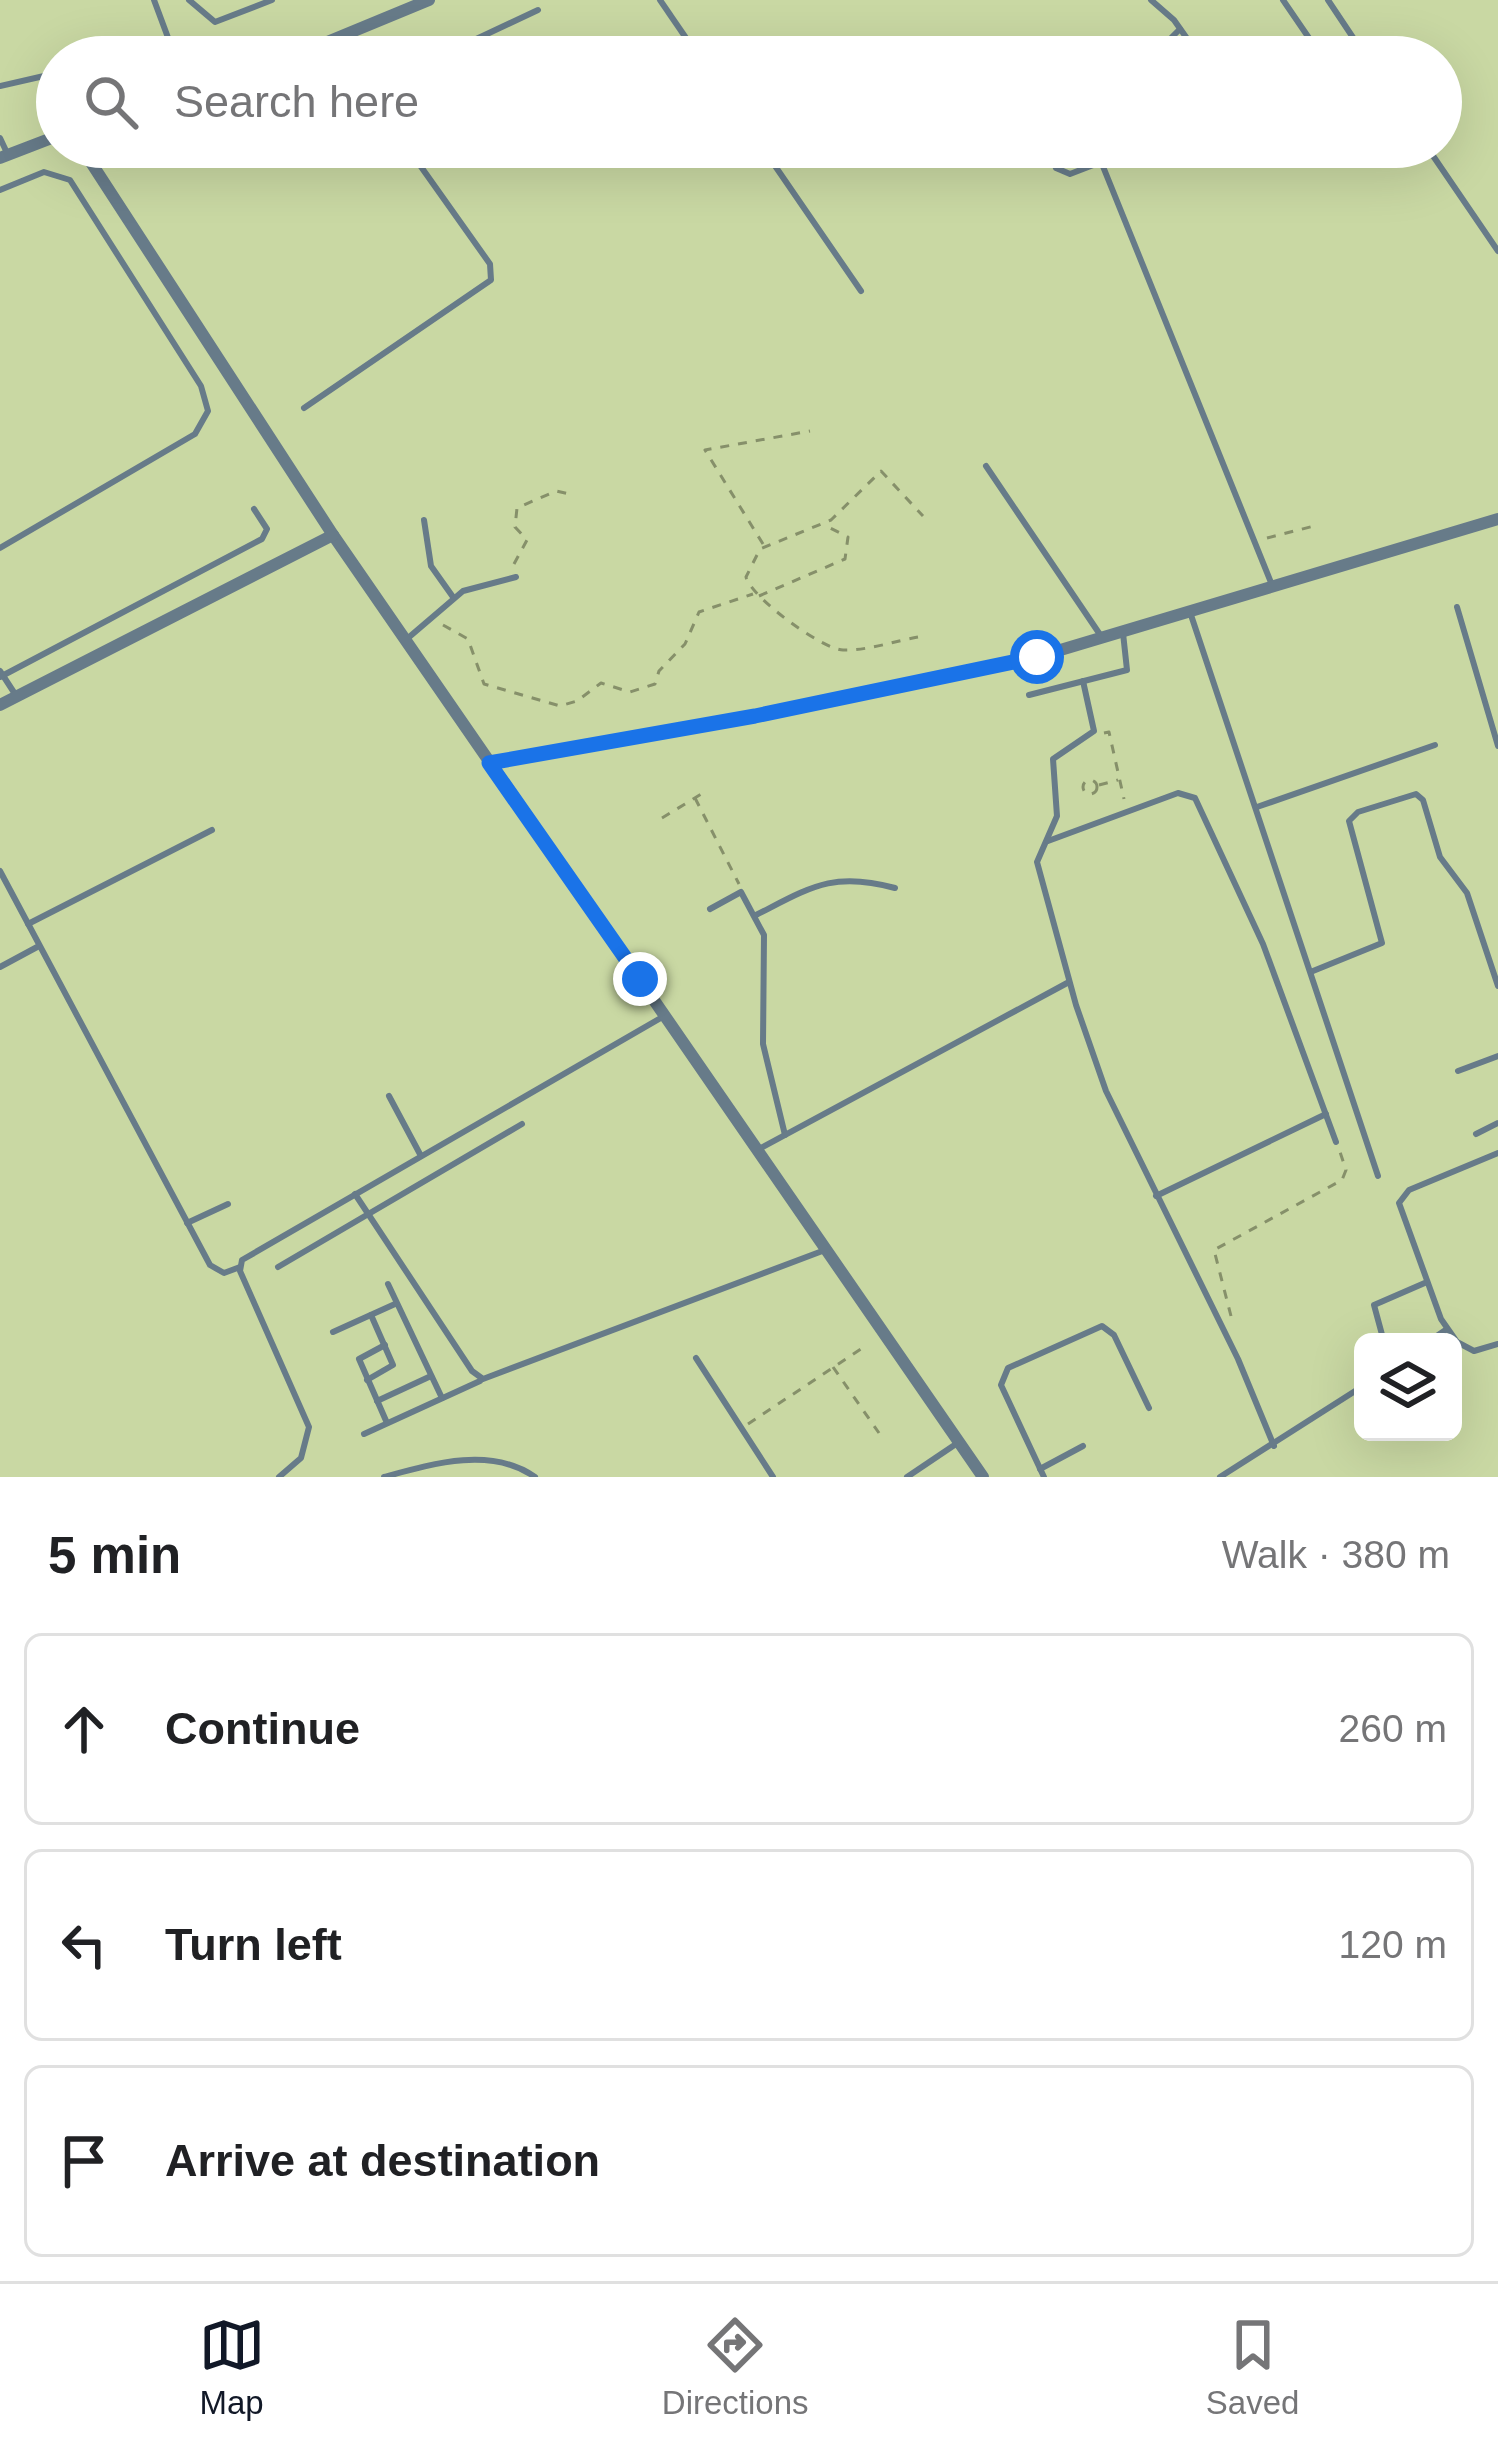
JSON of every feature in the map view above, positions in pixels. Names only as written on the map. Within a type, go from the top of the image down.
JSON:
[{"type":"street","points":[[348,36],[404,6],[429,0]]},
{"type":"street","points":[[4,157],[36,144]]},
{"type":"street","points":[[95,168],[333,535],[983,1477]]},
{"type":"street","points":[[489,763],[755,716],[1103,639],[1498,518]]},
{"type":"street","points":[[0,705],[333,535]]},
{"type":"lane","points":[[154,0],[167,36]]},
{"type":"lane","points":[[189,0],[210,21],[272,0]]},
{"type":"lane","points":[[234,0],[240,14]]},
{"type":"lane","points":[[660,0],[685,36]]},
{"type":"lane","points":[[1151,0],[1185,36]]},
{"type":"lane","points":[[1283,0],[1308,36]]},
{"type":"lane","points":[[1328,0],[1352,36]]},
{"type":"lane","points":[[483,36],[538,10]]},
{"type":"lane","points":[[1173,36],[1180,29]]},
{"type":"lane","points":[[0,86],[36,78]]},
{"type":"lane","points":[[0,138],[4,157]]},
{"type":"lane","points":[[304,408],[490,280],[490,264],[422,168]]},
{"type":"lane","points":[[776,168],[861,291]]},
{"type":"lane","points":[[1104,168],[1272,585]]},
{"type":"lane","points":[[1441,168],[1498,251]]},
{"type":"lane","points":[[0,190],[44,172],[70,180],[201,386],[208,411],[195,434],[0,548]]},
{"type":"lane","points":[[986,466],[1103,639]]},
{"type":"lane","points":[[16,697],[1,674],[262,539],[266,526],[254,509]]},
{"type":"lane","points":[[424,520],[430,566],[453,597]]},
{"type":"lane","points":[[405,640],[453,597],[483,583],[516,578]]},
{"type":"lane","points":[[1457,607],[1498,746]]},
{"type":"lane","points":[[1190,612],[1378,1176]]},
{"type":"lane","points":[[1029,695],[1129,667],[1123,633]]},
{"type":"lane","points":[[1083,681],[1094,734],[1058,751],[1053,759],[1058,816],[1037,862],[1069,982],[1106,1091],[1225,1334],[1274,1446]]},
{"type":"lane","points":[[1257,807],[1435,745]]},
{"type":"lane","points":[[1045,842],[1183,792],[1204,811],[1263,944],[1336,1142]]},
{"type":"lane","points":[[1313,970],[1382,944],[1349,820],[1354,814],[1416,794],[1423,800],[1444,863],[1467,893],[1498,986]]},
{"type":"lane","points":[[28,924],[212,830]]},
{"type":"lane","points":[[0,871],[187,1223],[214,1269],[224,1273],[240,1267],[246,1256],[666,1016]]},
{"type":"lane","points":[[756,915],[827,881],[864,880],[895,888]]},
{"type":"lane","points":[[710,909],[741,892],[766,943],[763,1044],[785,1135]]},
{"type":"lane","points":[[0,967],[40,946]]},
{"type":"lane","points":[[759,1149],[1069,982]]},
{"type":"lane","points":[[1458,1071],[1498,1056]]},
{"type":"lane","points":[[388,1096],[421,1156]]},
{"type":"lane","points":[[1155,1196],[1326,1114]]},
{"type":"lane","points":[[1476,1134],[1498,1123]]},
{"type":"lane","points":[[278,1267],[522,1124]]},
{"type":"lane","points":[[1498,1153],[1401,1198],[1400,1209],[1447,1329],[1469,1351],[1498,1344]]},
{"type":"lane","points":[[355,1194],[472,1371],[483,1379]]},
{"type":"lane","points":[[187,1223],[228,1204]]},
{"type":"lane","points":[[364,1434],[483,1379],[828,1248]]},
{"type":"lane","points":[[240,1267],[309,1427],[302,1458],[279,1477]]},
{"type":"lane","points":[[1382,1333],[1374,1305],[1427,1282]]},
{"type":"lane","points":[[388,1284],[442,1398]]},
{"type":"lane","points":[[333,1333],[397,1303]]},
{"type":"lane","points":[[367,1380],[392,1367],[371,1316]]},
{"type":"lane","points":[[1083,1446],[1042,1473],[1001,1385],[1008,1368],[1102,1325],[1114,1335],[1149,1408]]},
{"type":"lane","points":[[1441,1333],[1447,1329]]},
{"type":"lane","points":[[385,1345],[359,1357],[387,1424]]},
{"type":"lane","points":[[696,1358],[773,1477]]},
{"type":"lane","points":[[377,1402],[431,1376]]},
{"type":"lane","points":[[1220,1477],[1354,1392]]},
{"type":"lane","points":[[907,1477],[959,1442]]},
{"type":"lane","points":[[384,1477],[486,1460],[535,1477]]},
{"type":"path","points":[[764,546],[705,450],[810,430]]},
{"type":"path","points":[[918,637],[837,650],[755,596],[747,572],[764,546],[824,525],[884,471],[922,516]]},
{"type":"path","points":[[516,578],[514,559],[527,540],[515,527],[517,508],[556,491],[569,494]]},
{"type":"path","points":[[434,614],[468,639],[484,684],[560,706],[601,683],[630,692],[655,684],[659,670],[685,644],[699,612],[755,596],[845,559],[848,537],[824,525]]},
{"type":"path","points":[[1254,542],[1314,526]]},
{"type":"path","points":[[1094,734],[1109,732],[1127,812]]},
{"type":"path","points":[[1097,785],[1120,779]]},
{"type":"path","points":[[662,818],[703,793]]},
{"type":"path","points":[[695,798],[727,851],[741,892]]},
{"type":"path","points":[[1225,1334],[1231,1307],[1214,1250],[1342,1180],[1346,1170],[1336,1142]]},
{"type":"path","points":[[741,1428],[864,1347]]},
{"type":"path","points":[[833,1367],[880,1433]]},
{"type":"route","points":[[640,979],[489,763],[755,716],[1037,657]]}]
